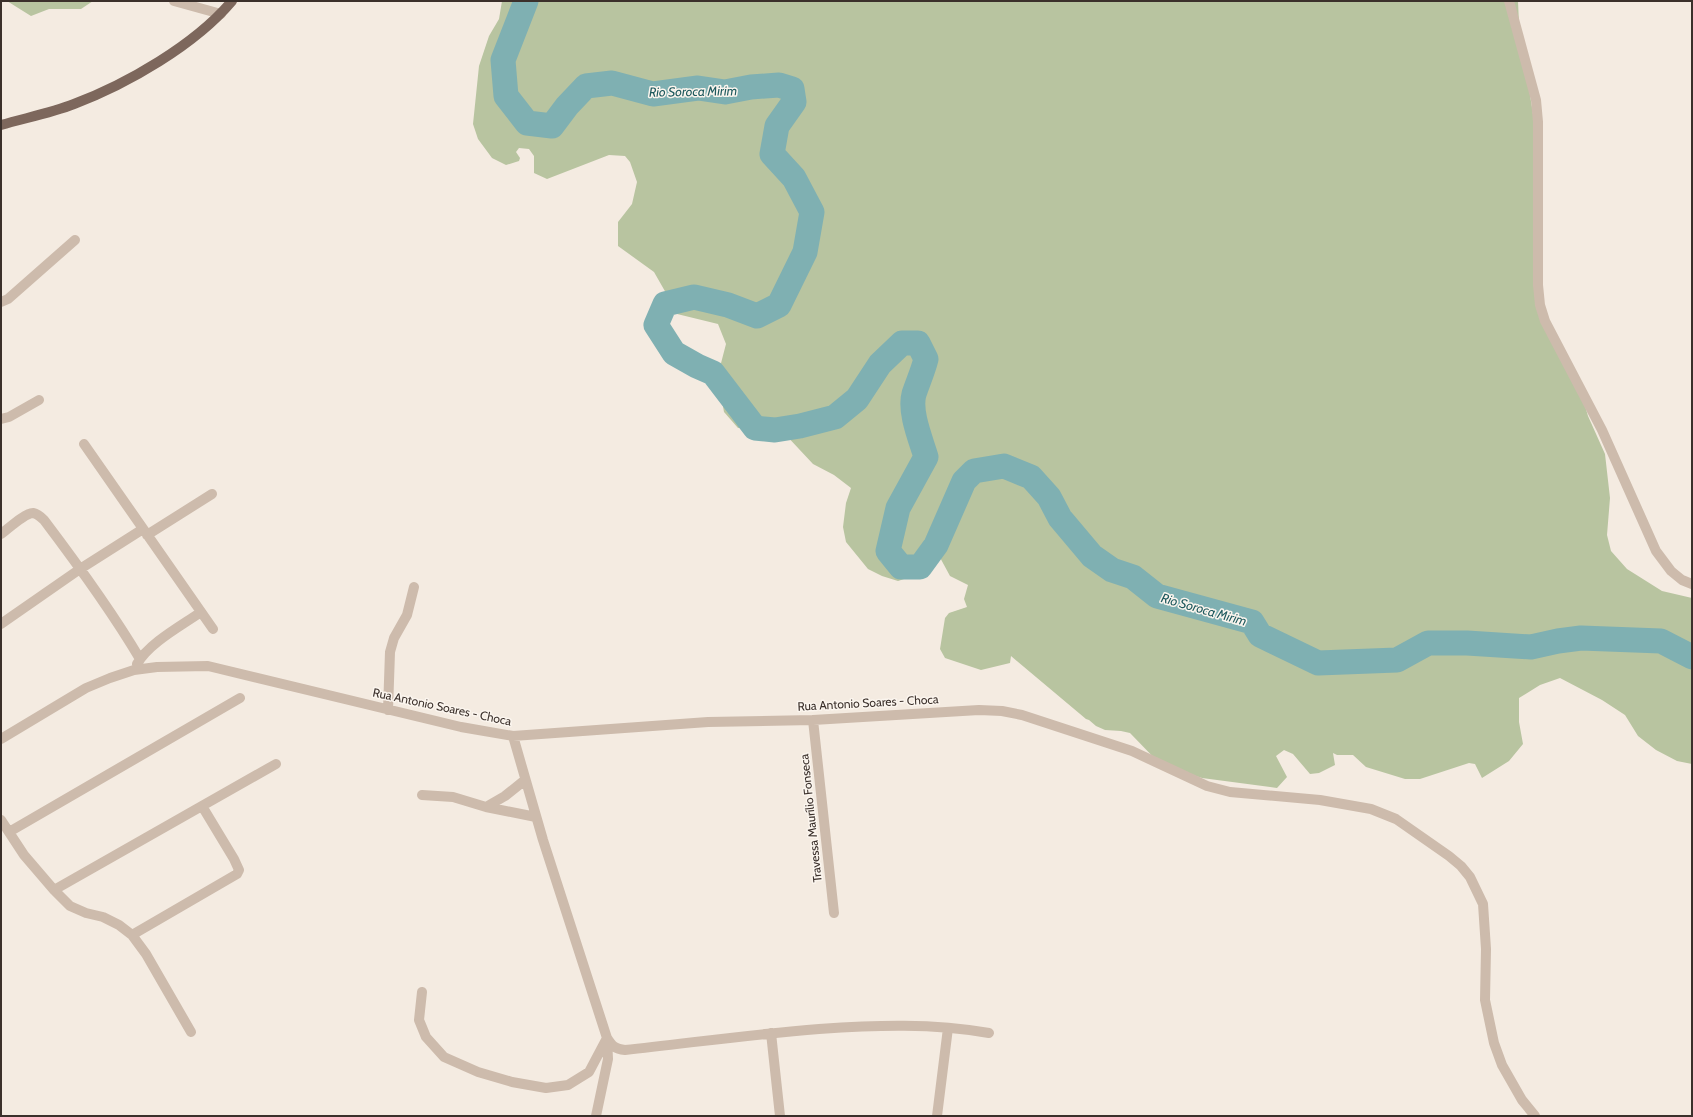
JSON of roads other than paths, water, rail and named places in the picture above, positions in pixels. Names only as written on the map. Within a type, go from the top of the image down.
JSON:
[{"type":"main road","points":[[1,125],[74,104],[142,73],[192,38],[221,14],[232,1]]},
{"type":"street","points":[[174,1],[221,14]]},
{"type":"street","points":[[1509,1],[1536,100],[1538,138],[1538,285],[1540,305],[1545,321],[1602,430],[1656,551],[1682,580],[1692,584]]},
{"type":"street","points":[[1,302],[8,299],[75,240]]},
{"type":"street","points":[[1,418],[8,417],[39,400]]},
{"type":"street","points":[[84,444],[213,629]]},
{"type":"street","points":[[1,624],[80,569],[212,494]]},
{"type":"street","points":[[1,534],[28,514],[33,513],[44,520],[115,616],[140,659]]},
{"type":"street","points":[[388,710],[390,652],[394,638],[407,615],[414,588]]},
{"type":"street","points":[[134,670],[140,659],[157,643],[201,612]]},
{"type":"street","name":"Rua Antonio Soares - Choca","points":[[1,739],[86,688],[134,670],[157,667],[208,666],[461,727],[513,736],[708,722],[814,720],[979,710],[1002,711],[1022,715],[1132,751],[1207,786],[1230,792],[1327,801],[1371,808],[1396,819],[1461,866],[1477,890],[1483,904],[1486,949],[1485,1000],[1494,1042],[1502,1065],[1522,1100],[1535,1116]]},
{"type":"street","points":[[9,832],[240,698]]},
{"type":"street","name":"Travessa Maurílio Fonseca","points":[[814,720],[834,913]]},
{"type":"street","points":[[513,736],[536,817],[607,1038],[611,1045],[617,1049],[625,1050],[772,1033],[881,1025],[962,1028],[989,1033]]},
{"type":"street","points":[[54,890],[276,764]]},
{"type":"street","points":[[486,807],[505,796],[525,780]]},
{"type":"street","points":[[422,795],[453,798],[486,807],[536,817]]},
{"type":"street","points":[[132,935],[237,874],[239,870],[234,859],[202,806]]},
{"type":"street","points":[[1,820],[24,855],[70,906],[86,914],[103,917],[132,935],[146,954],[191,1032]]},
{"type":"street","points":[[422,992],[419,1020],[426,1037],[444,1057],[478,1072],[512,1082],[546,1088],[568,1085],[588,1072],[607,1038]]},
{"type":"street","points":[[937,1116],[948,1028]]},
{"type":"street","points":[[772,1033],[780,1116]]},
{"type":"street","points":[[596,1116],[608,1059],[607,1038]]},
{"type":"waterway","name":"Rio Soroca Mirim","points":[[526,1],[503,60],[506,96],[527,123],[552,126],[567,106],[586,86],[612,83],[653,94],[698,88],[725,92],[751,87],[779,85],[792,89],[794,102],[777,126],[772,154],[794,178],[812,212],[805,252],[779,305],[757,316],[728,305],[694,297],[665,304],[656,325],[674,353],[713,373],[755,428],[775,430],[800,426],[835,417],[857,399],[880,364],[902,343],[918,343],[926,359],[914,394],[913,409],[916,426],[926,457],[898,508],[888,551],[901,567],[920,567],[936,545],[964,481],[974,471],[1004,466],[1031,477],[1049,497],[1060,518],[1092,556],[1112,570],[1133,577],[1157,596],[1252,622],[1260,635],[1318,663],[1397,660],[1428,643],[1467,643],[1531,647],[1581,638],[1661,641],[1692,657]]}]
